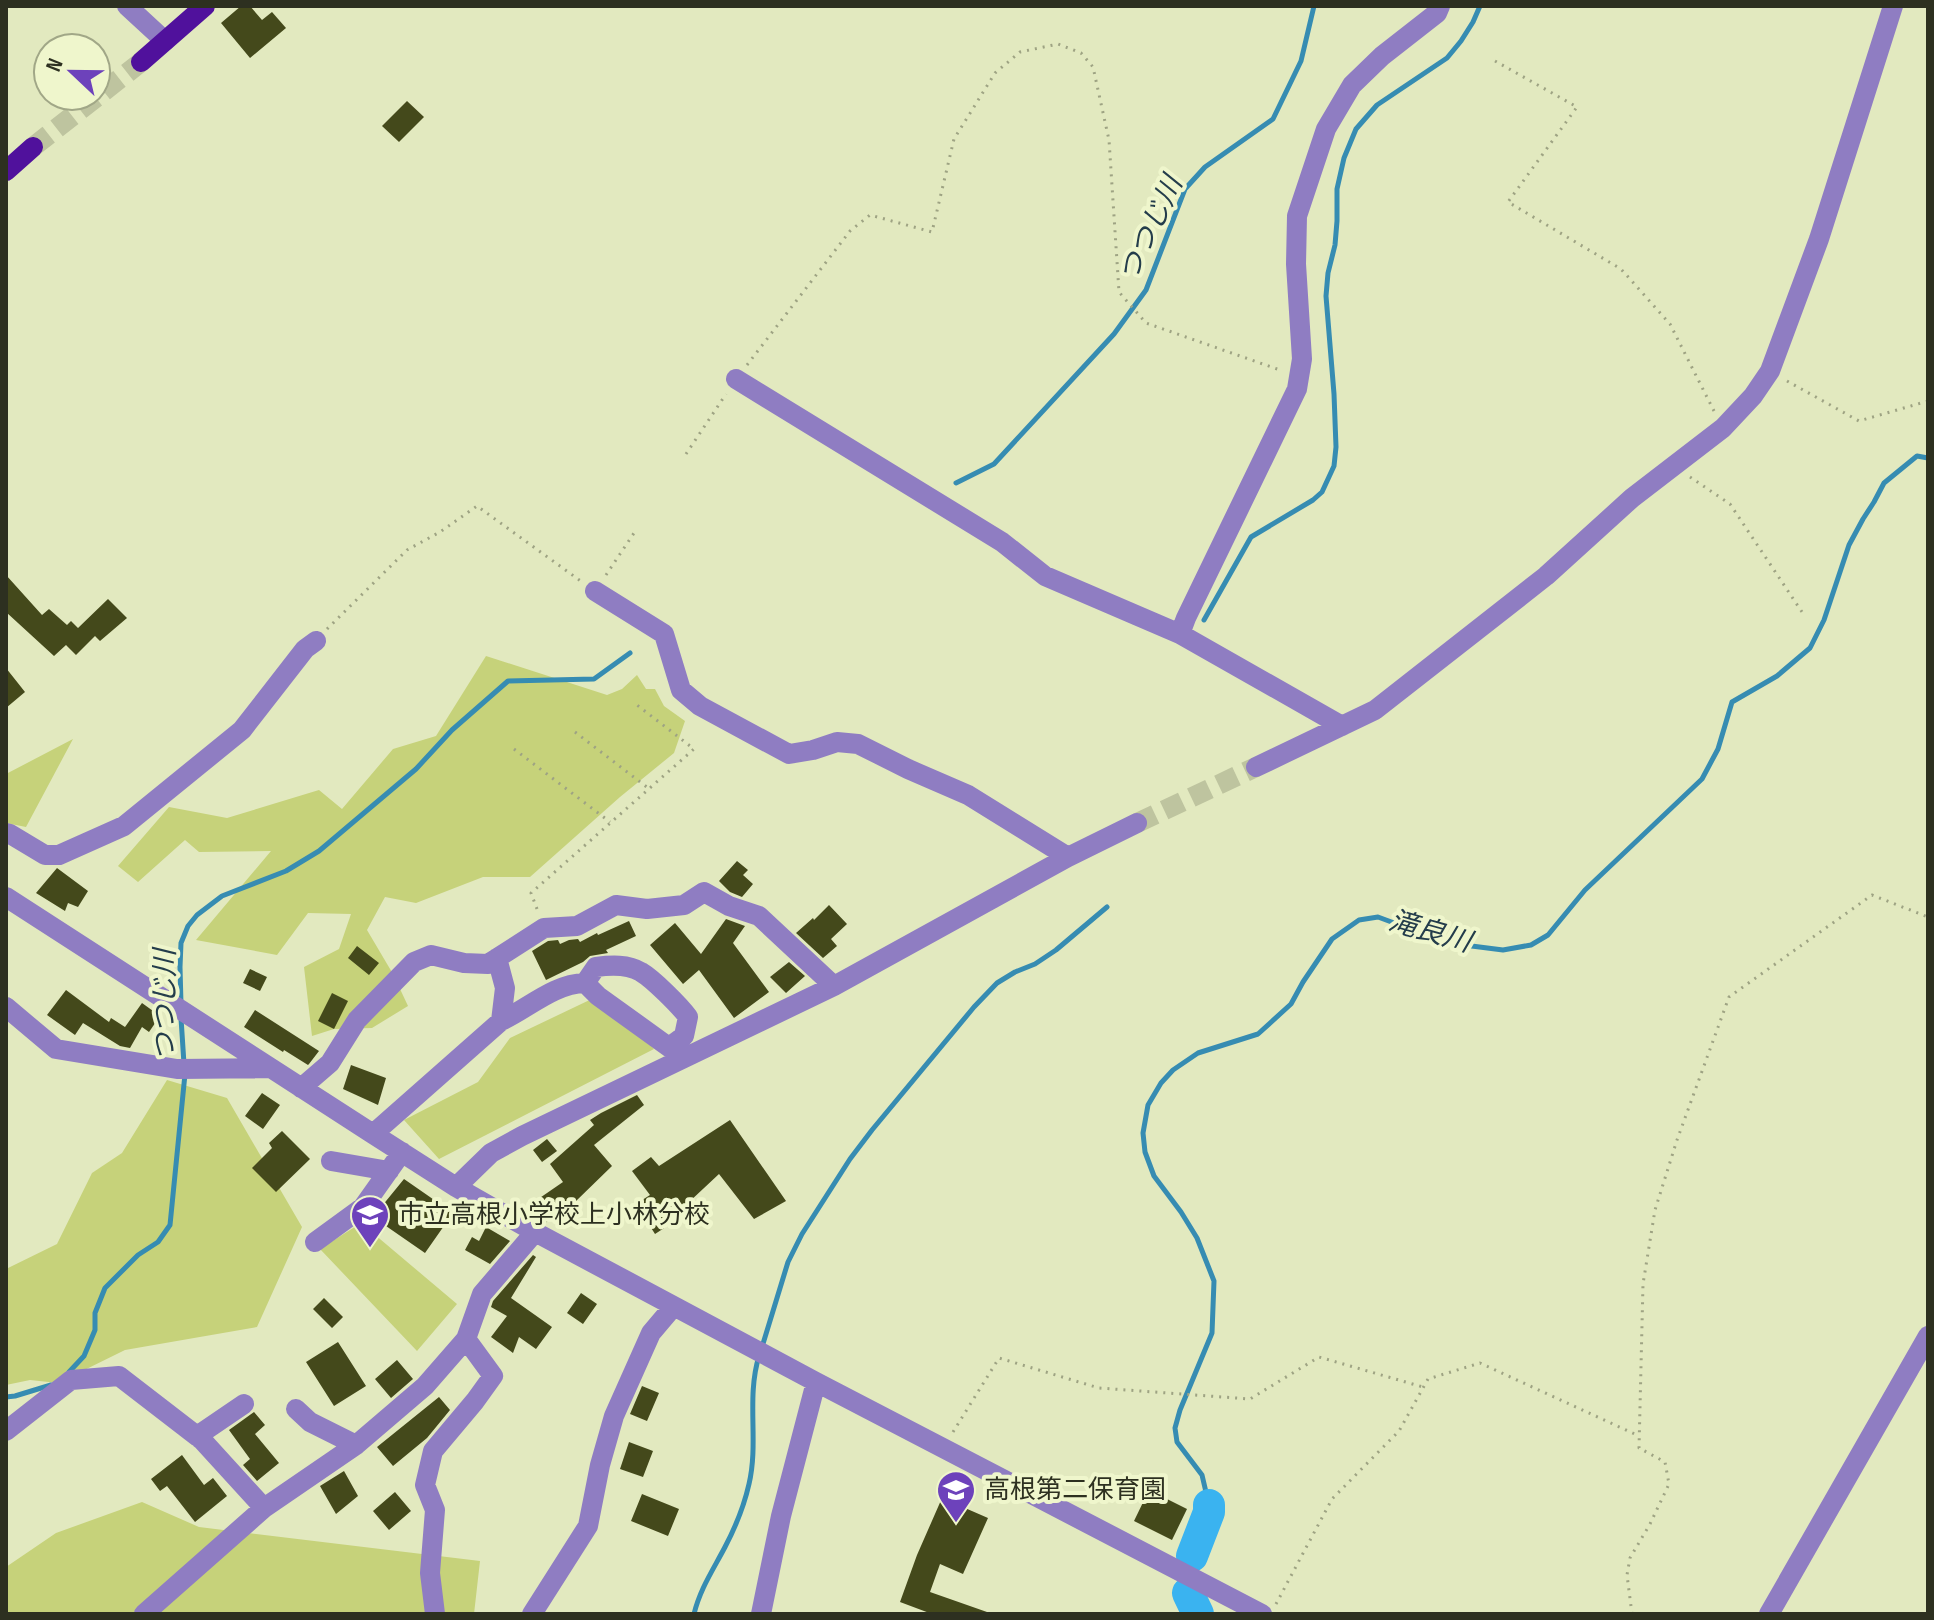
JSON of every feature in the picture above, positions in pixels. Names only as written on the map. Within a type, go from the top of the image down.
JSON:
[{"type":"main road","points":[[141,62],[205,6]]},
{"type":"main road","points":[[6,171],[33,147]]},
{"type":"street","points":[[127,6],[165,41]]},
{"type":"street","points":[[1180,634],[1297,389],[1302,359],[1296,264],[1297,216],[1326,129],[1352,85],[1382,56],[1437,13],[1440,6]]},
{"type":"street","points":[[1256,767],[1375,710],[1546,576],[1632,498],[1723,428],[1753,396],[1770,371],[1819,239],[1893,6]]},
{"type":"street","points":[[736,379],[1002,542],[1045,576],[1180,634],[1342,726]]},
{"type":"street","points":[[595,591],[664,634],[681,690],[700,706],[789,754],[837,742],[858,744],[968,795],[1068,857]]},
{"type":"street","points":[[6,833],[45,855],[59,855],[124,826],[242,730],[305,649],[316,641]]},
{"type":"street","points":[[456,1187],[491,1153],[676,1053],[834,986],[1068,857],[1137,823]]},
{"type":"street","points":[[301,1088],[330,1063],[357,1020],[414,962],[431,955],[464,963],[488,964],[544,928],[577,926],[616,905],[647,909],[684,905],[704,892],[729,906],[759,916],[834,986]]},
{"type":"street","points":[[6,897],[456,1187],[673,1307],[1262,1614]]},
{"type":"street","points":[[497,958],[505,988],[501,1021]]},
{"type":"street","points":[[585,983],[596,967],[616,965],[641,971],[688,1017],[676,1053]]},
{"type":"street","points":[[373,1134],[501,1021],[571,984],[585,983],[676,1053]]},
{"type":"street","points":[[6,1007],[56,1049],[177,1069],[268,1068]]},
{"type":"street","points":[[315,1242],[363,1207],[402,1152]]},
{"type":"street","points":[[331,1161],[389,1171]]},
{"type":"street","points":[[144,1614],[264,1508],[356,1445],[425,1386],[466,1339],[482,1294],[535,1232]]},
{"type":"street","points":[[532,1614],[588,1526],[614,1416],[651,1333],[673,1307]]},
{"type":"street","points":[[1769,1614],[1928,1336]]},
{"type":"street","points":[[435,1614],[430,1573],[435,1510],[425,1485],[433,1451],[493,1376],[466,1339]]},
{"type":"street","points":[[6,1431],[71,1380],[119,1376],[197,1436],[264,1508]]},
{"type":"street","points":[[761,1614],[781,1516],[816,1382]]},
{"type":"street","points":[[197,1436],[244,1404]]},
{"type":"street","points":[[296,1409],[310,1422],[356,1445]]},
{"type":"path","points":[[686,454],[736,379],[850,231],[870,215],[932,232],[954,139],[995,73],[1020,52],[1058,44],[1081,53],[1093,67],[1099,86],[1109,140],[1119,292],[1146,323],[1300,376]]},
{"type":"path","points":[[1495,61],[1577,107],[1508,202],[1621,269],[1670,324],[1723,428]]},
{"type":"path","points":[[1770,371],[1859,421],[1928,401]]},
{"type":"path","points":[[1673,467],[1730,504],[1802,612]]},
{"type":"path","points":[[316,641],[407,550],[477,506],[595,591],[636,530]]},
{"type":"path","points":[[544,928],[531,893],[694,749],[637,705]]},
{"type":"path","points":[[575,732],[649,789]]},
{"type":"path","points":[[514,749],[611,823]]},
{"type":"path","points":[[1632,1614],[1627,1575],[1630,1558],[1669,1484],[1665,1462],[1639,1448],[1643,1284],[1655,1210],[1729,997],[1872,895],[1928,917]]},
{"type":"path","points":[[943,1448],[999,1358],[1099,1388],[1250,1399],[1319,1357],[1423,1387]]},
{"type":"path","points":[[1270,1614],[1332,1499],[1399,1431],[1428,1379],[1480,1363],[1639,1436]]},
{"type":"green space","points":[[486,656],[607,695],[622,689],[637,675],[646,689],[655,689],[664,706],[685,721],[674,753],[530,877],[483,877],[416,903],[385,897],[367,930],[408,1006],[372,1028],[334,1029],[312,1036],[304,967],[339,949],[351,914],[308,913],[277,955],[196,940],[271,851],[199,852],[185,840],[138,882],[118,866],[169,807],[227,818],[319,790],[342,809],[393,749],[436,736]]},
{"type":"green space","points":[[73,739],[26,827],[6,823],[6,774]]},
{"type":"green space","points":[[598,996],[618,1007],[654,1049],[439,1159],[404,1120],[478,1082],[510,1038]]},
{"type":"green space","points":[[167,1080],[227,1098],[302,1227],[257,1327],[125,1350],[58,1383],[30,1380],[6,1385],[6,1269],[57,1244],[92,1173],[122,1153]]},
{"type":"green space","points":[[361,1223],[457,1304],[417,1351],[320,1249]]},
{"type":"green space","points":[[142,1502],[199,1527],[480,1561],[474,1614],[6,1614],[6,1567],[56,1533]]},
{"type":"building","points":[[241,6],[250,6],[262,20],[272,12],[286,28],[250,58],[221,23]]},
{"type":"building","points":[[407,101],[424,117],[399,142],[382,126]]},
{"type":"building","points":[[6,575],[42,615],[49,609],[67,625],[71,621],[78,628],[108,599],[127,618],[100,641],[95,636],[76,655],[66,645],[54,656],[6,612]]},
{"type":"building","points":[[6,668],[25,692],[6,708]]},
{"type":"building","points":[[737,861],[748,870],[743,875],[753,884],[742,897],[730,892],[719,881]]},
{"type":"building","points":[[57,868],[88,891],[78,907],[68,903],[65,911],[36,893]]},
{"type":"building","points":[[829,905],[847,924],[831,939],[837,946],[823,958],[796,933]]},
{"type":"building","points":[[726,919],[745,926],[733,943],[769,992],[734,1018],[699,970],[683,984],[650,945],[675,923],[701,954]]},
{"type":"building","points":[[629,921],[636,936],[606,950],[608,953],[590,956],[546,980],[532,951],[548,941],[558,940],[560,944],[578,939],[580,942]]},
{"type":"building","points":[[357,946],[379,963],[369,975],[348,958]]},
{"type":"building","points":[[789,962],[805,976],[786,993],[770,977]]},
{"type":"building","points":[[250,969],[267,977],[260,991],[243,983]]},
{"type":"building","points":[[66,990],[109,1022],[111,1018],[125,1027],[142,1003],[160,1016],[149,1032],[142,1027],[130,1048],[120,1046],[83,1023],[75,1035],[47,1015]]},
{"type":"building","points":[[332,993],[348,1001],[334,1029],[318,1021]]},
{"type":"building","points":[[255,1010],[319,1051],[308,1065],[244,1027]]},
{"type":"building","points":[[351,1065],[386,1078],[378,1105],[343,1089]]},
{"type":"building","points":[[262,1093],[280,1105],[263,1129],[245,1116]]},
{"type":"building","points":[[637,1095],[644,1105],[594,1145],[612,1166],[575,1202],[543,1222],[531,1204],[563,1182],[550,1164],[594,1125],[590,1120]]},
{"type":"building","points":[[730,1120],[786,1201],[754,1219],[719,1174],[673,1217],[675,1221],[655,1234],[636,1204],[650,1195],[632,1171],[651,1157],[659,1166]]},
{"type":"building","points":[[282,1131],[310,1159],[276,1192],[252,1168],[272,1148],[269,1143]]},
{"type":"building","points":[[547,1139],[557,1151],[542,1162],[533,1150]]},
{"type":"building","points":[[404,1179],[453,1213],[425,1253],[373,1217]]},
{"type":"building","points":[[486,1227],[510,1241],[490,1264],[465,1250],[472,1237],[479,1241]]},
{"type":"building","points":[[533,1255],[536,1257],[511,1298],[552,1327],[536,1349],[519,1337],[513,1353],[491,1337],[507,1316],[491,1307]]},
{"type":"building","points":[[581,1293],[597,1304],[583,1324],[567,1313]]},
{"type":"building","points":[[324,1298],[343,1317],[332,1328],[313,1309]]},
{"type":"building","points":[[338,1342],[366,1386],[334,1406],[306,1362]]},
{"type":"building","points":[[397,1360],[413,1379],[391,1398],[375,1379]]},
{"type":"building","points":[[642,1386],[659,1393],[647,1421],[630,1414]]},
{"type":"building","points":[[439,1397],[450,1410],[427,1438],[393,1466],[377,1447]]},
{"type":"building","points":[[254,1412],[265,1425],[255,1434],[279,1463],[257,1481],[243,1465],[250,1459],[229,1430]]},
{"type":"building","points":[[629,1442],[653,1451],[643,1477],[620,1469]]},
{"type":"building","points":[[182,1455],[204,1485],[213,1478],[227,1496],[195,1522],[167,1486],[160,1491],[151,1479]]},
{"type":"building","points":[[344,1471],[358,1496],[336,1514],[320,1486]]},
{"type":"building","points":[[1149,1490],[1187,1509],[1172,1540],[1134,1521]]},
{"type":"building","points":[[395,1492],[411,1511],[389,1530],[373,1511]]},
{"type":"building","points":[[642,1494],[679,1509],[668,1536],[631,1521]]},
{"type":"building","points":[[942,1498],[988,1518],[963,1574],[940,1564],[930,1592],[986,1614],[932,1614],[900,1602]]},
{"type":"waterway","name":"つつじ川","points":[[956,483],[994,464],[1114,334],[1146,290],[1185,189],[1205,167],[1273,119],[1301,61],[1314,6]]},
{"type":"waterway","points":[[1204,620],[1251,537],[1313,500],[1322,492],[1334,466],[1334,394],[1326,296],[1335,245],[1337,189],[1344,158],[1356,129],[1377,105],[1447,58],[1461,41],[1480,6]]},
{"type":"waterway","name":"滝良川","points":[[1209,1505],[1202,1475],[1177,1442],[1175,1428],[1212,1333],[1214,1281],[1197,1238],[1154,1176],[1145,1152],[1143,1133],[1148,1105],[1161,1083],[1173,1070],[1198,1053],[1258,1034],[1291,1004],[1332,939],[1359,920],[1378,917],[1448,943],[1503,950],[1531,945],[1548,935],[1585,890],[1702,779],[1718,749],[1732,702],[1777,676],[1810,648],[1824,620],[1849,545],[1884,483],[1917,456],[1928,458]]},
{"type":"waterway","name":"つつじ川","points":[[181,1004],[181,943],[197,915],[222,896],[286,871],[319,851],[416,769],[452,730],[508,681],[594,679],[630,653]]},
{"type":"waterway","points":[[762,1347],[788,1262],[802,1234],[872,1130],[997,983],[1056,950],[1107,907]]},
{"type":"waterway","name":"つつじ川","points":[[181,1018],[184,1064]]},
{"type":"waterway","name":"つつじ川","points":[[69,1372],[84,1356],[95,1330],[95,1313],[105,1288],[138,1255],[158,1242],[170,1225],[185,1074]]},
{"type":"waterway","points":[[694,1614],[703,1588],[736,1525],[747,1492],[753,1452],[753,1388],[759,1356]]},
{"type":"waterway","name":"つつじ川","points":[[6,1397],[51,1385]]},
{"type":"waterway","name":"滝良川","points":[[1192,1556],[1209,1505]]},
{"type":"waterway","name":"滝良川","points":[[1188,1593],[1198,1614]]},
{"type":"tunnel","points":[[33,147],[141,62]]},
{"type":"tunnel","points":[[1137,823],[1256,767]]},
{"type":"place","name":"市立高根小学校上小林分校","points":[[370,1249]]},
{"type":"place","name":"高根第二保育園","points":[[956,1524]]}]
